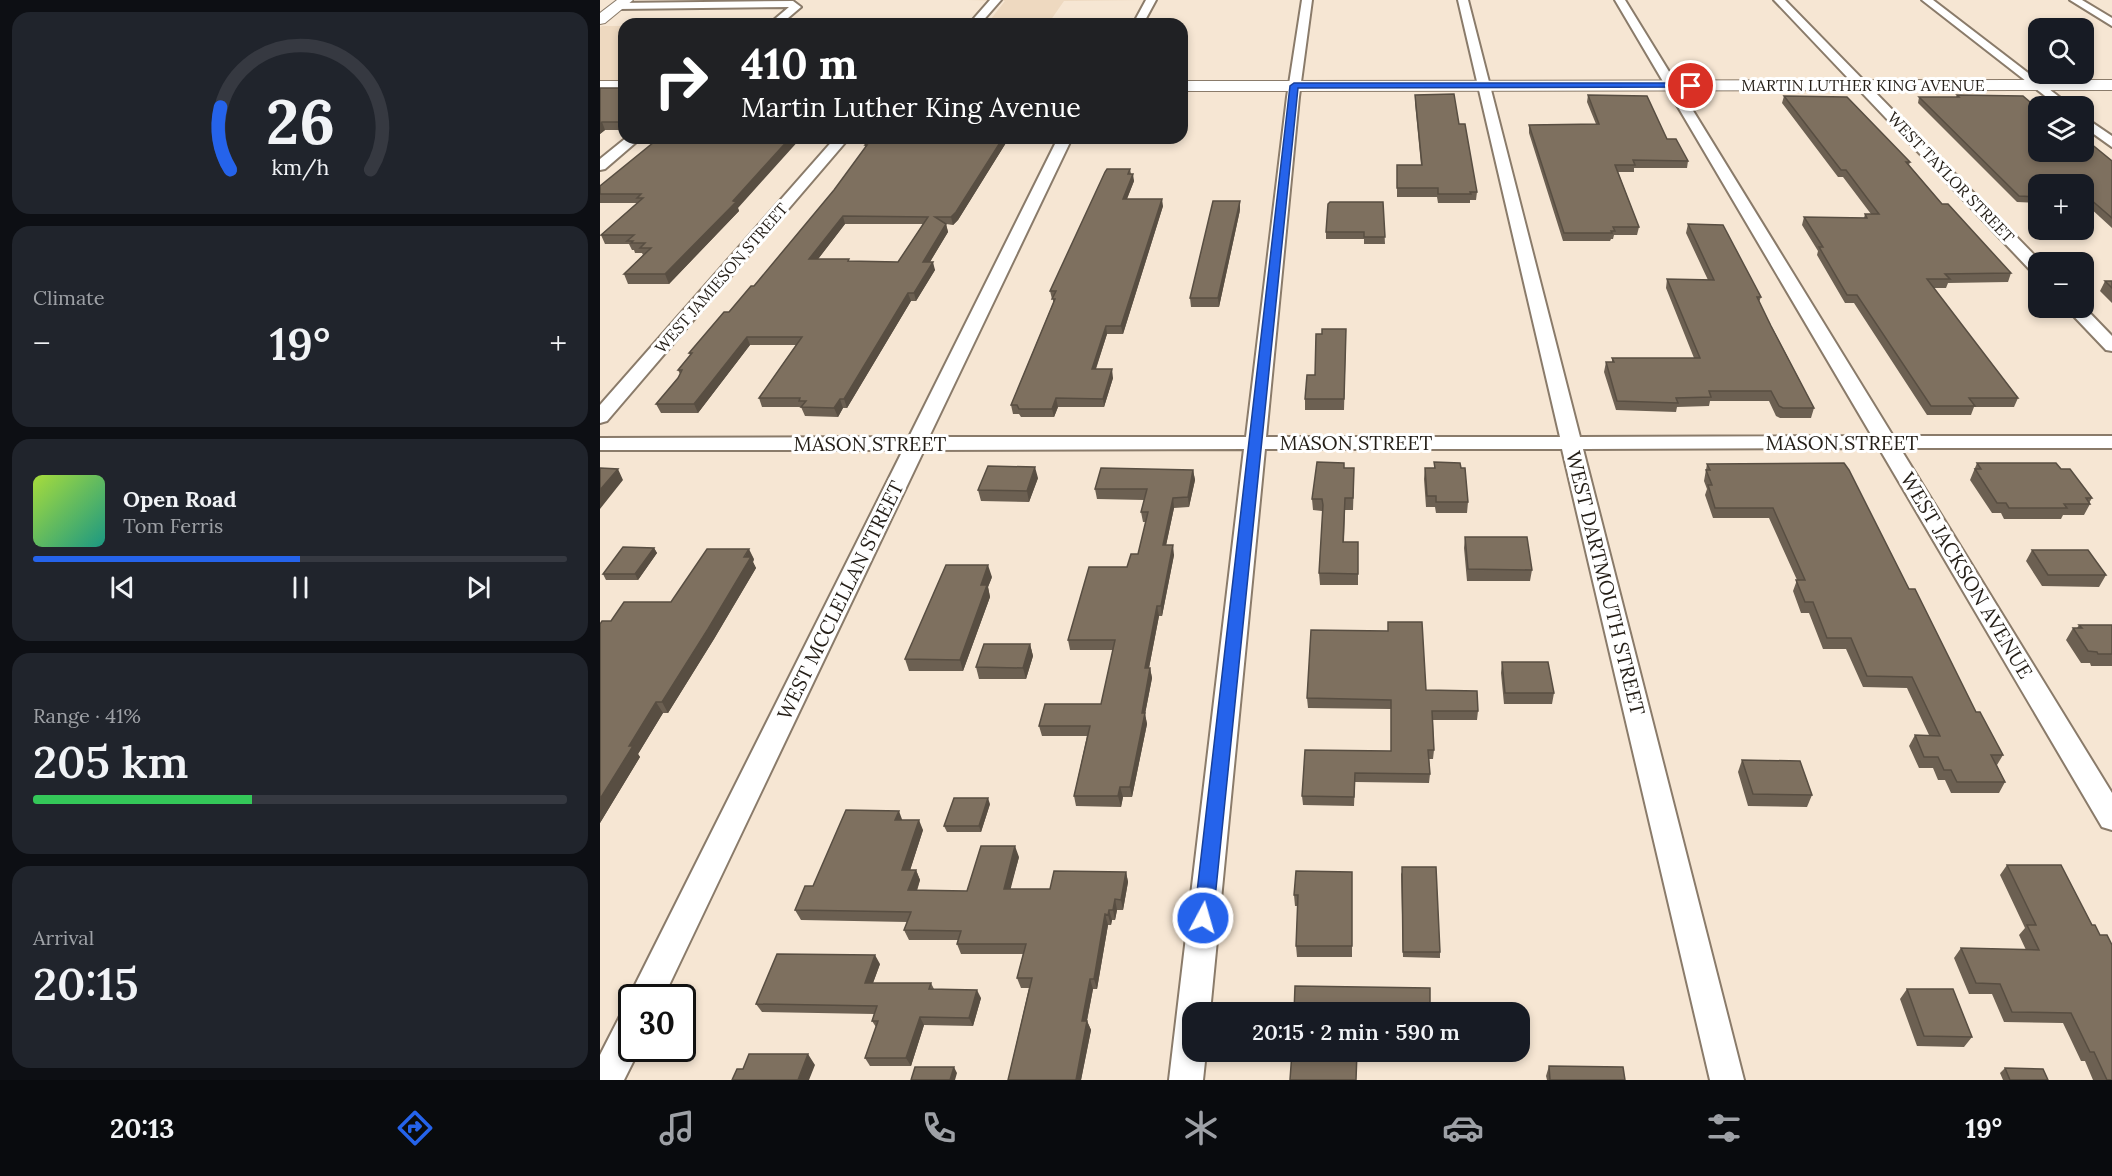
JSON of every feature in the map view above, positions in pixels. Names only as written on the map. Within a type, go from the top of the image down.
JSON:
[{"type":"street","points":[[980,18],[996,0]]},
{"type":"street","points":[[1141,18],[1151,0]]},
{"type":"street","points":[[1194,1002],[1294,86],[1306,0]]},
{"type":"street","name":"WEST DARTMOUTH STREET","points":[[1463,0],[1727,1080]]},
{"type":"street","name":"WEST JACKSON AVENUE","points":[[1620,0],[1631,22],[1673,86],[2112,818]]},
{"type":"street","name":"WEST TAYLOR STREET","points":[[1779,0],[2028,259]]},
{"type":"street","points":[[1927,0],[2053,96]]},
{"type":"street","points":[[2075,0],[2112,23]]},
{"type":"street","points":[[600,20],[622,3],[793,4],[796,7],[782,18]]},
{"type":"street","name":"MARTIN LUTHER KING AVENUE","points":[[1188,86],[2112,85]]},
{"type":"street","points":[[600,86],[618,86]]},
{"type":"street","points":[[2094,129],[2112,143]]},
{"type":"street","points":[[600,166],[627,144]]},
{"type":"street","name":"WEST JAMIESON STREET","points":[[600,417],[837,144]]},
{"type":"street","name":"WEST MCCLELLAN STREET","points":[[653,984],[1062,144]]},
{"type":"street","points":[[2085,318],[2112,346]]},
{"type":"street","name":"MASON STREET","points":[[600,444],[2112,442]]},
{"type":"street","points":[[606,1080],[618,1056]]},
{"type":"street","points":[[1186,1080],[1188,1062]]},
{"type":"shaded area","points":[[967,0],[1144,0],[1064,1],[1052,18],[992,18],[1005,1]]},
{"type":"shaded area","points":[[618,26],[618,82],[600,82],[600,27]]},
{"type":"building","points":[[600,88],[618,88],[618,122],[600,123]]},
{"type":"building","points":[[1454,94],[1459,124],[1465,124],[1477,192],[1438,194],[1438,188],[1397,188],[1397,165],[1422,165],[1415,95]]},
{"type":"building","points":[[1588,95],[1647,96],[1667,139],[1676,139],[1688,161],[1633,160],[1635,165],[1615,165],[1639,227],[1613,227],[1615,231],[1611,231],[1612,233],[1564,233],[1529,125],[1599,124]]},
{"type":"building","points":[[1957,95],[2023,96],[2028,100],[2028,162],[2094,162],[2094,146],[2112,161],[2112,218],[2094,202],[2094,174],[2028,174],[2028,196],[2019,196],[1919,97],[1959,97]]},
{"type":"building","points":[[1784,96],[1847,97],[1910,162],[1906,162],[1942,204],[1948,204],[2011,273],[1945,274],[1950,279],[1927,279],[2018,398],[1969,398],[1975,406],[1931,406],[1857,295],[1847,295],[1819,247],[1823,247],[1804,217],[1867,218],[1865,214],[1879,214],[1846,170],[1841,170]]},
{"type":"building","points":[[652,144],[785,144],[733,201],[736,202],[665,274],[624,274],[651,248],[640,248],[645,243],[627,241],[634,235],[601,235],[643,198],[637,198],[641,194],[600,194],[600,186]]},
{"type":"building","points":[[999,144],[956,212],[951,217],[935,217],[946,224],[923,262],[933,262],[914,293],[908,293],[844,399],[840,399],[834,408],[801,407],[806,401],[799,401],[800,398],[759,398],[802,337],[747,337],[694,404],[656,404],[678,378],[682,370],[678,370],[692,353],[689,353],[724,312],[729,312],[751,286],[754,286],[834,190],[867,145],[865,145]],"holes":[[[843,216],[928,217],[898,262],[848,261],[849,259],[809,259]]]},
{"type":"building","points":[[1107,169],[1130,169],[1128,174],[1133,174],[1123,199],[1162,199],[1121,326],[1106,326],[1092,369],[1112,369],[1103,399],[1056,398],[1052,409],[1019,409],[1017,405],[1011,405],[1055,299],[1052,299],[1056,291],[1050,291]]},
{"type":"building","points":[[1213,201],[1240,201],[1218,298],[1190,298]]},
{"type":"building","points":[[1330,202],[1383,202],[1385,237],[1364,237],[1364,232],[1326,232]]},
{"type":"building","points":[[1688,224],[1723,225],[1761,297],[1757,297],[1771,326],[1814,408],[1783,408],[1779,406],[1771,391],[1709,391],[1711,397],[1676,398],[1678,403],[1617,401],[1606,362],[1614,362],[1612,358],[1700,358],[1667,279],[1714,280]]},
{"type":"building","points":[[2105,281],[2112,281],[2112,288]]},
{"type":"building","points":[[1322,329],[1346,329],[1344,399],[1305,399],[1307,375],[1315,375],[1316,334],[1322,334]]},
{"type":"building","points":[[1317,462],[1344,463],[1344,468],[1354,468],[1353,498],[1345,498],[1343,542],[1358,542],[1358,574],[1319,573],[1323,505],[1322,499],[1312,499]]},
{"type":"building","points":[[1434,462],[1460,463],[1461,468],[1465,468],[1468,502],[1436,502],[1436,496],[1427,496],[1425,468],[1435,468]]},
{"type":"building","points":[[1844,463],[1909,589],[1915,589],[1976,712],[1980,712],[2003,755],[1991,755],[2005,782],[1957,782],[1951,770],[1944,770],[1938,757],[1924,757],[1915,735],[1940,736],[1912,677],[1867,676],[1851,638],[1827,638],[1813,602],[1805,602],[1796,580],[1805,580],[1773,508],[1715,508],[1708,485],[1712,485],[1706,470],[1710,470],[1707,464]]},
{"type":"building","points":[[1977,463],[2056,463],[2061,469],[2070,469],[2092,498],[2086,498],[2090,504],[2064,504],[2067,508],[2009,508],[2006,503],[1997,503],[1975,469],[1981,469]]},
{"type":"building","points":[[988,466],[1035,467],[1027,491],[978,490]]},
{"type":"building","points":[[600,468],[618,469],[600,490]]},
{"type":"building","points":[[1101,468],[1193,470],[1188,497],[1173,498],[1163,545],[1173,545],[1161,606],[1157,606],[1145,668],[1150,668],[1142,713],[1145,713],[1130,787],[1120,787],[1118,796],[1074,796],[1090,726],[1039,726],[1045,704],[1101,704],[1115,640],[1068,640],[1089,567],[1127,567],[1131,554],[1138,554],[1148,512],[1141,512],[1147,489],[1095,489]]},
{"type":"building","points":[[1465,537],[1527,537],[1532,570],[1468,569]]},
{"type":"building","points":[[623,547],[654,548],[635,574],[603,574]]},
{"type":"building","points":[[707,549],[749,549],[744,557],[751,557],[662,702],[656,702],[629,746],[633,746],[600,799],[600,624],[602,621],[611,621],[624,602],[671,602]]},
{"type":"building","points":[[2032,550],[2088,550],[2106,575],[2048,575]]},
{"type":"building","points":[[946,565],[988,565],[981,585],[987,585],[960,660],[905,659]]},
{"type":"building","points":[[1388,622],[1422,622],[1426,690],[1477,691],[1478,711],[1432,711],[1434,750],[1428,750],[1430,774],[1355,773],[1354,797],[1302,796],[1305,750],[1391,751],[1391,700],[1307,698],[1311,630],[1388,631]]},
{"type":"building","points":[[2079,625],[2112,625],[2112,654],[2088,651],[2073,628],[2082,628]]},
{"type":"building","points":[[984,644],[1030,644],[1023,668],[976,667]]},
{"type":"building","points":[[1502,662],[1548,662],[1554,693],[1505,693]]},
{"type":"building","points":[[1742,760],[1800,761],[1812,795],[1753,794]]},
{"type":"building","points":[[954,798],[988,798],[979,826],[944,826]]},
{"type":"building","points":[[846,810],[899,811],[895,820],[919,820],[902,870],[916,870],[908,890],[967,891],[981,846],[1015,846],[1004,889],[1050,889],[1054,871],[1126,872],[1121,900],[1115,899],[1113,910],[1109,910],[1108,915],[1105,914],[1094,979],[1090,979],[1082,1021],[1087,1021],[1076,1080],[1008,1080],[1032,978],[1017,978],[1026,944],[957,944],[961,931],[904,930],[911,912],[795,910],[805,886],[813,886]]},
{"type":"building","points":[[2007,865],[2061,865],[2092,925],[2095,925],[2100,935],[2107,935],[2112,945],[2112,1080],[2107,1080],[2094,1052],[2090,1052],[2071,1013],[2012,1012],[2000,984],[1976,983],[1961,948],[2039,950],[2027,925],[2036,925]]},
{"type":"building","points":[[1402,867],[1436,867],[1440,952],[1403,952]]},
{"type":"building","points":[[1296,871],[1352,872],[1352,946],[1296,946],[1298,895],[1294,895]]},
{"type":"building","points":[[777,954],[875,955],[865,983],[931,983],[929,989],[977,990],[969,1018],[920,1017],[906,1058],[865,1058],[878,1021],[872,1021],[877,1006],[756,1004]]},
{"type":"building","points":[[1295,986],[1430,988],[1430,1002],[1294,1002]]},
{"type":"building","points":[[1907,989],[1953,989],[1972,1037],[1924,1036]]},
{"type":"building","points":[[749,1054],[808,1054],[798,1080],[732,1080],[737,1069],[743,1069]]},
{"type":"building","points":[[1291,1062],[1357,1062],[1356,1080],[1290,1080]]},
{"type":"building","points":[[1549,1066],[1623,1067],[1625,1080],[1550,1080]]},
{"type":"building","points":[[915,1067],[954,1067],[950,1080],[911,1080]]},
{"type":"building","points":[[2005,1068],[2043,1069],[2048,1080],[2010,1080]]},
{"type":"route","points":[[1203,918],[1294,86],[1691,86]]}]
